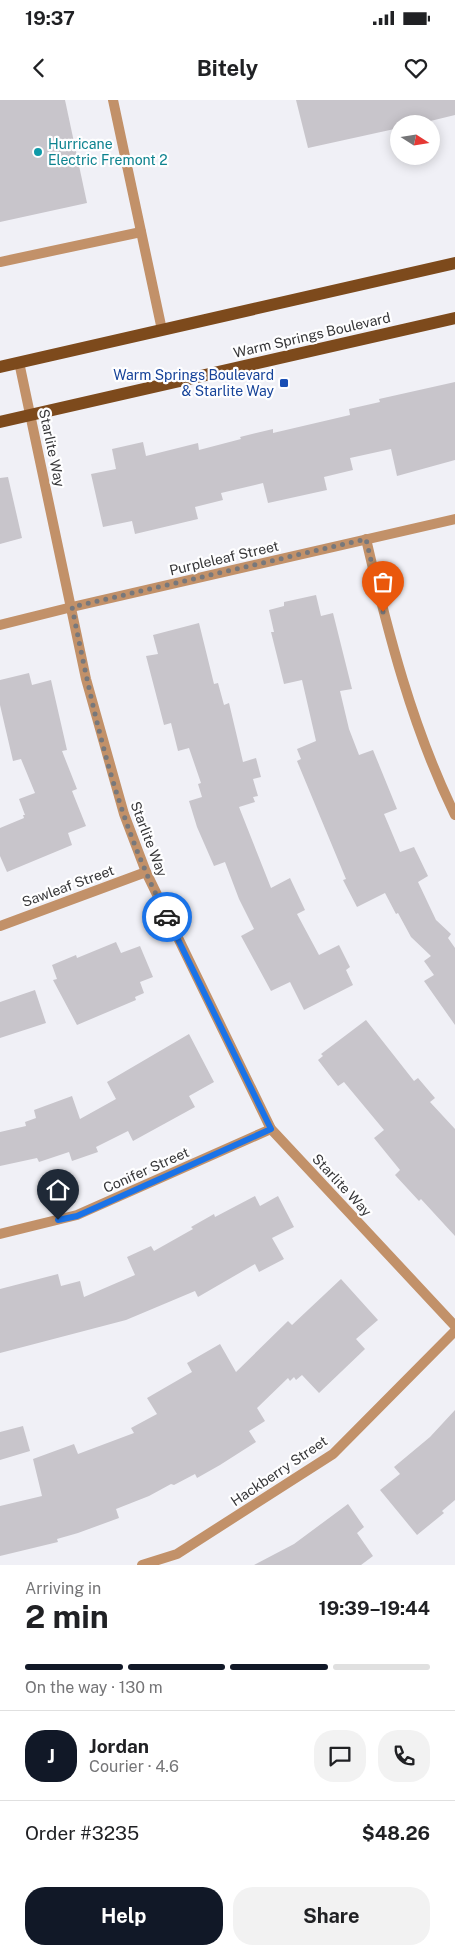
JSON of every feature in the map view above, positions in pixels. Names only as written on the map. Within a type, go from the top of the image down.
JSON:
[{"type":"main road","points":[[0,367],[455,264]]},
{"type":"main road","name":"Warm Springs Boulevard","points":[[0,422],[455,318]]},
{"type":"street","points":[[113,100],[162,330]]},
{"type":"street","points":[[0,262],[141,232]]},
{"type":"street","name":"Starlite Way","points":[[19,362],[86,679],[124,814],[146,872],[271,1129],[455,1326]]},
{"type":"street","name":"Purpleleaf Street","points":[[0,625],[455,519]]},
{"type":"street","points":[[366,539],[383,612],[407,694],[425,745],[455,815]]},
{"type":"street","name":"Sawleaf Street","points":[[0,926],[146,872]]},
{"type":"street","name":"Conifer Street","points":[[0,1234],[77,1216],[271,1129]]},
{"type":"street","name":"Hackberry Street","points":[[142,1565],[177,1554],[333,1454],[455,1331]]},
{"type":"building","name":"Hurricane Electric Fremont 2","points":[[0,100],[65,100],[87,203],[0,222]]},
{"type":"building","points":[[296,100],[455,100],[455,115],[440,119],[440,115],[390,115],[390,130],[308,148]]},
{"type":"building","points":[[455,382],[455,460],[397,476],[391,449],[350,458],[353,470],[324,477],[327,490],[268,503],[263,483],[221,493],[223,500],[195,507],[198,519],[135,534],[132,521],[103,527],[91,474],[116,469],[112,449],[143,442],[146,456],[198,443],[199,450],[273,429],[273,433],[350,415],[349,409],[380,402],[379,399]]},
{"type":"building","points":[[8,477],[22,538],[0,544],[0,478]]},
{"type":"building","points":[[316,595],[321,616],[333,613],[352,689],[340,691],[349,729],[359,755],[373,750],[397,809],[384,814],[400,852],[414,847],[428,876],[418,882],[436,920],[451,934],[448,938],[455,948],[455,1025],[424,981],[434,975],[424,961],[431,956],[411,937],[385,893],[357,907],[343,880],[346,879],[297,761],[301,759],[297,749],[316,741],[302,680],[284,684],[271,632],[274,632],[269,610],[284,606],[284,602]]},
{"type":"building","points":[[199,623],[214,684],[218,683],[224,705],[229,703],[243,762],[256,758],[261,777],[253,779],[258,796],[253,797],[255,802],[239,807],[271,888],[290,878],[305,910],[297,914],[319,955],[339,945],[350,967],[346,970],[353,985],[304,1010],[290,982],[271,991],[241,936],[254,929],[239,899],[225,862],[214,866],[197,827],[189,801],[202,797],[198,784],[201,783],[189,748],[178,751],[171,723],[164,725],[146,656],[158,654],[153,635]]},
{"type":"building","points":[[29,673],[32,685],[51,680],[67,750],[62,751],[77,789],[72,791],[86,826],[68,833],[72,845],[7,872],[0,856],[0,828],[24,818],[23,815],[25,815],[19,799],[35,793],[21,759],[13,761],[0,705],[0,680]]},
{"type":"building","points":[[116,942],[121,953],[140,946],[153,977],[140,982],[144,993],[135,997],[136,1000],[77,1025],[53,980],[57,979],[52,965],[76,955],[77,958]]},
{"type":"building","points":[[35,990],[46,1023],[0,1038],[0,1002]]},
{"type":"building","points":[[366,1020],[414,1081],[418,1078],[435,1098],[430,1102],[455,1129],[455,1236],[421,1199],[419,1201],[395,1175],[400,1170],[374,1138],[384,1130],[344,1082],[338,1086],[318,1060],[323,1056],[321,1054]]},
{"type":"building","points":[[189,1034],[214,1082],[189,1096],[195,1107],[133,1141],[128,1131],[96,1147],[98,1152],[72,1161],[69,1152],[39,1162],[37,1158],[0,1166],[0,1132],[26,1126],[25,1122],[36,1118],[34,1110],[72,1096],[80,1119],[116,1099],[107,1082]]},
{"type":"building","points":[[255,1196],[260,1206],[278,1196],[294,1227],[272,1238],[284,1259],[259,1272],[255,1264],[198,1297],[195,1291],[126,1320],[0,1353],[0,1289],[58,1274],[61,1286],[80,1281],[84,1297],[135,1275],[127,1257],[151,1246],[154,1251],[193,1229],[191,1227],[214,1214],[215,1217]]},
{"type":"building","points":[[341,1279],[378,1320],[356,1339],[365,1349],[319,1393],[302,1375],[296,1380],[294,1377],[290,1381],[288,1378],[257,1408],[265,1421],[249,1431],[256,1442],[220,1465],[197,1478],[195,1474],[174,1485],[171,1484],[149,1496],[116,1509],[119,1518],[57,1539],[58,1542],[0,1556],[0,1506],[42,1496],[33,1459],[74,1444],[78,1454],[134,1433],[131,1428],[157,1414],[147,1398],[192,1372],[187,1363],[220,1344],[236,1372],[288,1321],[292,1325]]},
{"type":"building","points":[[455,1410],[455,1500],[442,1511],[444,1513],[417,1535],[380,1490],[400,1474],[394,1467],[430,1437]]},
{"type":"building","points":[[23,1426],[30,1451],[0,1460],[0,1432]]},
{"type":"building","points":[[348,1504],[364,1527],[357,1533],[373,1556],[361,1565],[254,1565],[294,1544]]},
{"type":"way so far","points":[[167,917],[146,872],[124,814],[86,679],[72,607],[366,539],[383,612]]},
{"type":"place","name":"Hurricane Electric Fremont 2","points":[[38,152]]},
{"type":"place","name":"Warm Springs Boulevard & Starlite Way","points":[[284,383]]},
{"type":"route","points":[[58,1220],[77,1216],[271,1129],[167,917]]}]
